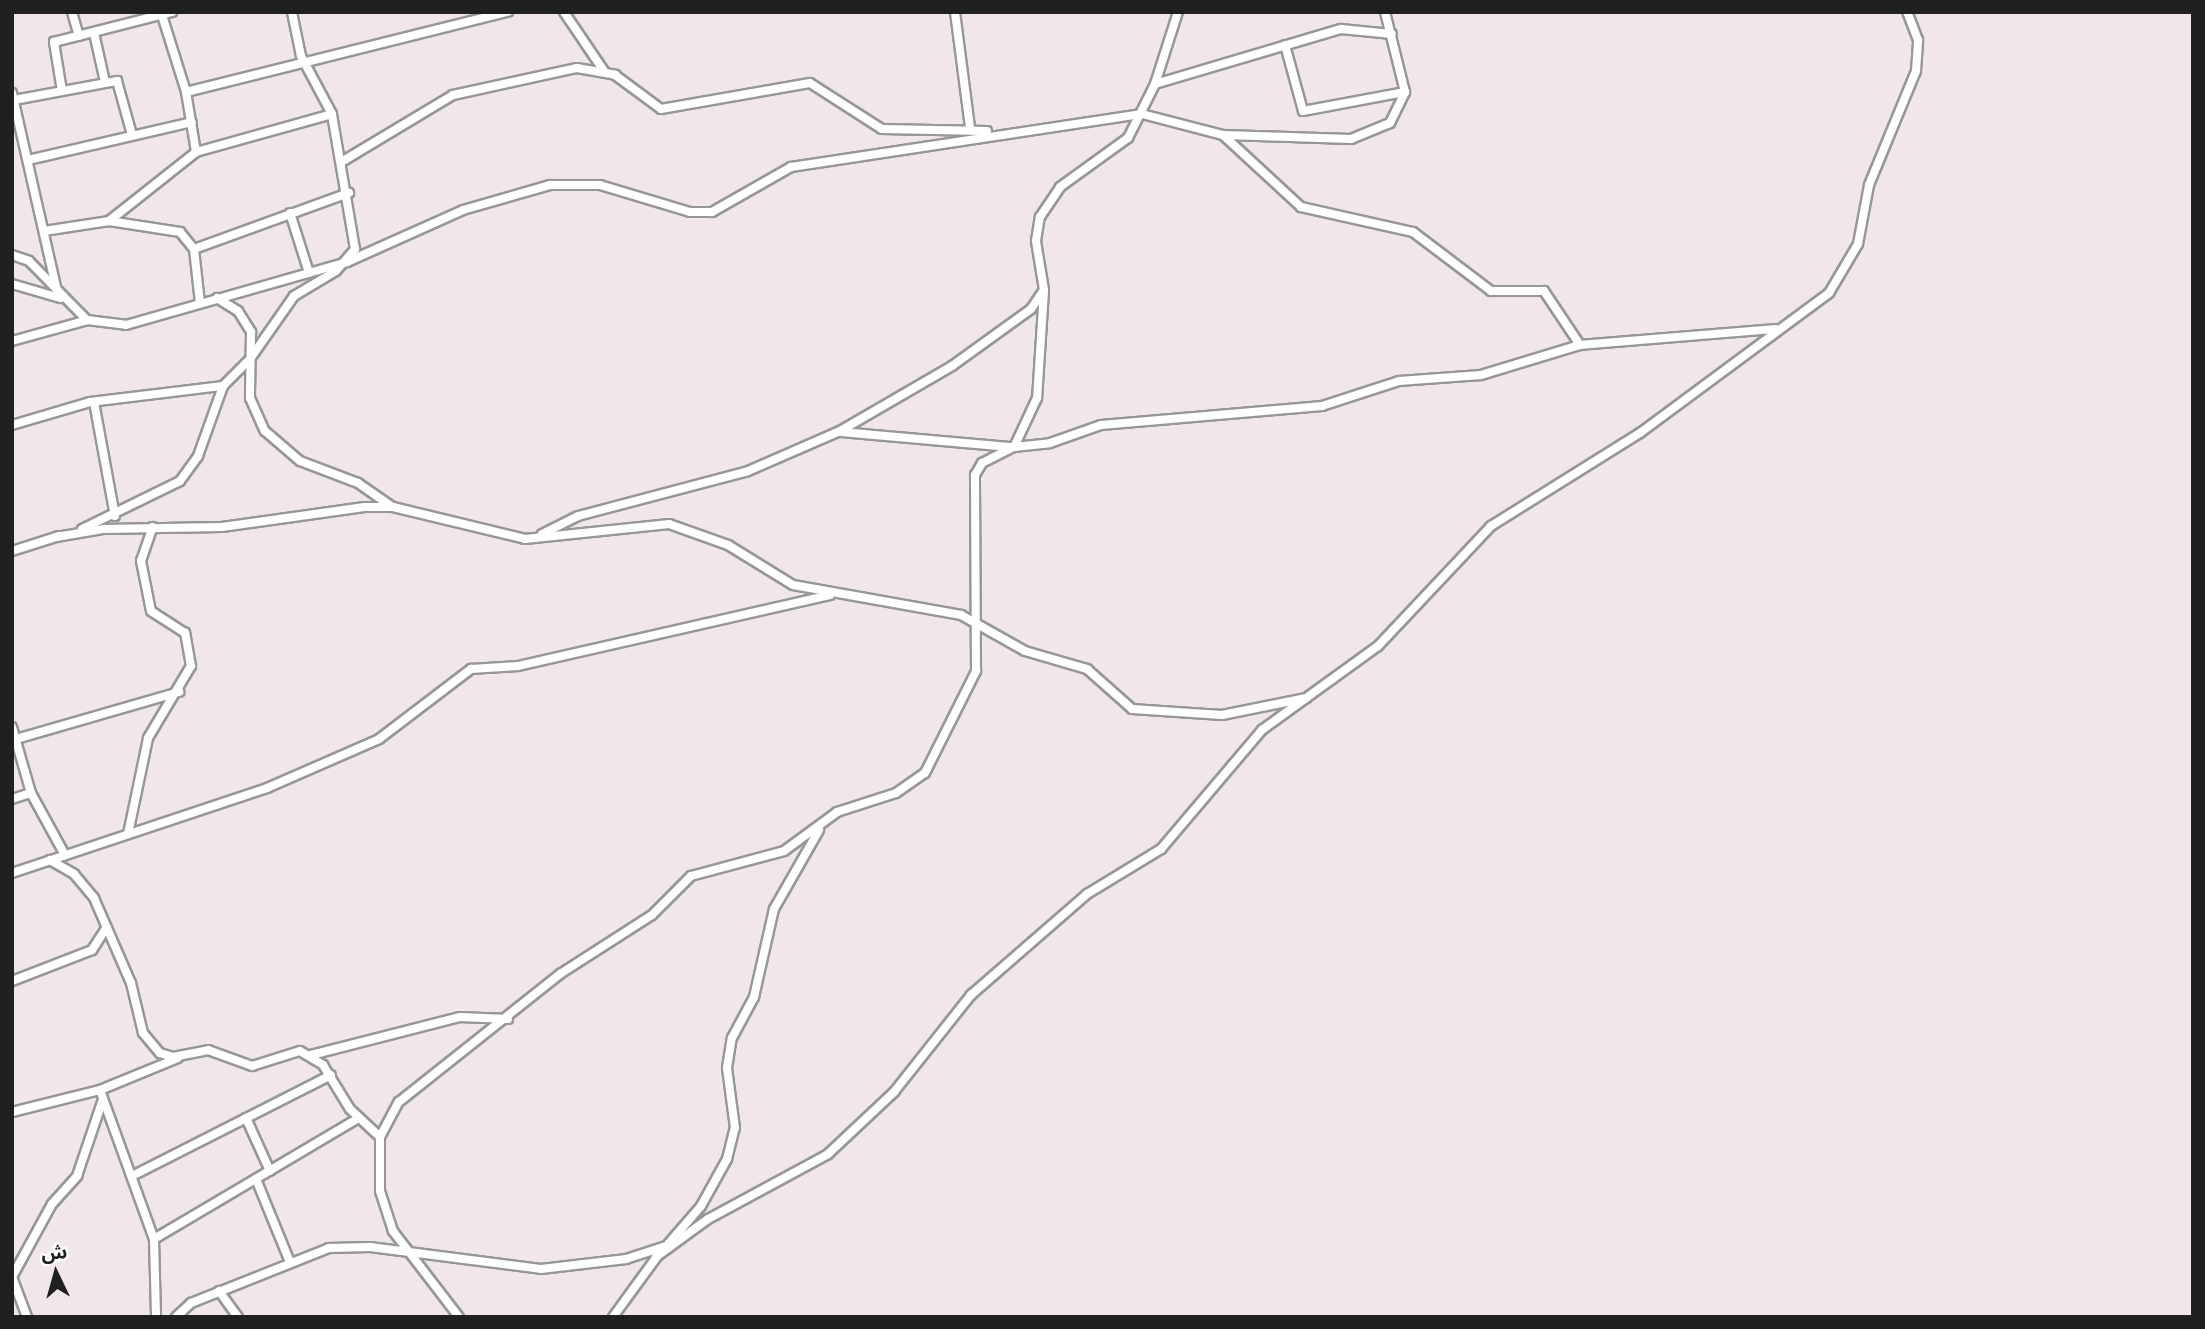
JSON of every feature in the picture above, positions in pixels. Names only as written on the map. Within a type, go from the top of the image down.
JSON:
[{"type":"street","points":[[72,12],[79,36]]},
{"type":"street","points":[[62,91],[52,44],[172,12]]},
{"type":"street","points":[[292,12],[305,67],[332,114],[343,161],[357,235],[347,262]]},
{"type":"street","points":[[186,92],[305,67],[508,12]]},
{"type":"street","points":[[564,12],[604,71],[661,109],[810,83],[882,129],[970,128],[992,133]]},
{"type":"street","points":[[955,12],[970,128]]},
{"type":"street","points":[[459,1317],[408,1252],[383,1205],[380,1137],[399,1102],[508,1019],[560,975],[652,915],[691,876],[784,851],[857,803],[896,793],[925,773],[976,670],[975,475],[982,463],[1013,447],[1037,398],[1045,348],[1044,290],[1036,241],[1046,206],[1060,187],[1114,152],[1142,114],[1155,84],[1178,12]]},
{"type":"street","points":[[12,551],[115,516],[191,469],[223,386],[250,359],[294,296],[347,262],[463,210],[550,185],[600,185],[691,212],[712,212],[791,167],[992,133],[1142,114],[1223,135],[1351,139],[1390,122],[1405,92],[1385,12]]},
{"type":"street","points":[[656,1257],[708,1219],[828,1154],[894,1092],[971,995],[1087,894],[1161,849],[1262,730],[1378,646],[1491,526],[1640,433],[1829,293],[1858,244],[1869,186],[1916,71],[1918,40],[1907,12]]},
{"type":"street","points":[[162,14],[186,92],[196,152]]},
{"type":"street","points":[[1155,84],[1341,29],[1392,34]]},
{"type":"street","points":[[93,33],[105,82]]},
{"type":"street","points":[[1285,45],[1303,111],[1405,92]]},
{"type":"street","points":[[343,161],[453,95],[552,72],[604,71]]},
{"type":"street","points":[[60,296],[13,96],[118,82],[131,131]]},
{"type":"street","points":[[109,221],[196,152],[332,114]]},
{"type":"street","points":[[28,160],[131,131],[192,122]]},
{"type":"street","points":[[1223,135],[1301,207],[1413,232],[1491,291],[1544,292],[1580,345]]},
{"type":"street","points":[[194,249],[349,193]]},
{"type":"street","points":[[290,213],[309,272]]},
{"type":"street","points":[[44,231],[109,221],[180,232],[194,249],[200,303]]},
{"type":"street","points":[[12,255],[29,261],[60,296],[87,320]]},
{"type":"street","points":[[12,341],[87,320],[127,326],[347,262]]},
{"type":"street","points":[[12,284],[60,296]]},
{"type":"street","points":[[540,535],[578,516],[748,471],[840,431],[996,336],[1031,309],[1044,290]]},
{"type":"street","points":[[217,298],[244,318],[255,413],[280,447],[393,507],[493,533],[540,535],[685,527],[793,585],[833,594],[915,603],[974,621],[1025,651],[1087,670],[1132,709],[1256,713],[1312,696]]},
{"type":"street","points":[[840,431],[1013,447],[1050,443],[1101,425],[1322,406],[1399,381],[1481,375],[1580,345],[1781,328]]},
{"type":"street","points":[[12,425],[94,402],[223,386]]},
{"type":"street","points":[[94,402],[115,516]]},
{"type":"street","points":[[56,537],[153,527],[222,527],[393,507]]},
{"type":"street","points":[[128,834],[148,738],[179,692],[191,666],[191,646],[185,634],[150,611],[141,561],[153,527]]},
{"type":"street","points":[[12,873],[267,788],[379,739],[471,669],[518,666],[833,594]]},
{"type":"street","points":[[16,739],[179,692]]},
{"type":"street","points":[[12,727],[16,739],[16,758],[65,855]]},
{"type":"street","points":[[12,799],[32,793]]},
{"type":"street","points":[[613,1317],[656,1257],[701,1206],[727,1159],[735,1128],[727,1068],[732,1038],[754,997],[774,909],[825,822]]},
{"type":"street","points":[[50,860],[85,883],[131,982],[143,1033],[160,1053],[181,1057]]},
{"type":"street","points":[[12,981],[92,950],[107,927]]},
{"type":"street","points":[[12,1112],[102,1094],[181,1057],[208,1050],[253,1066],[289,1051],[311,1055],[460,1017],[508,1019]]},
{"type":"street","points":[[311,1055],[331,1075],[359,1118],[380,1137]]},
{"type":"street","points":[[132,1176],[331,1075]]},
{"type":"street","points":[[102,1094],[154,1240],[154,1316]]},
{"type":"street","points":[[27,1317],[12,1277],[51,1204],[77,1176],[102,1094]]},
{"type":"street","points":[[246,1118],[270,1171]]},
{"type":"street","points":[[154,1240],[359,1118]]},
{"type":"street","points":[[256,1179],[289,1260]]},
{"type":"street","points":[[176,1317],[219,1291],[289,1260],[349,1247],[541,1269],[626,1259],[666,1246]]},
{"type":"street","points":[[219,1291],[238,1317]]}]
